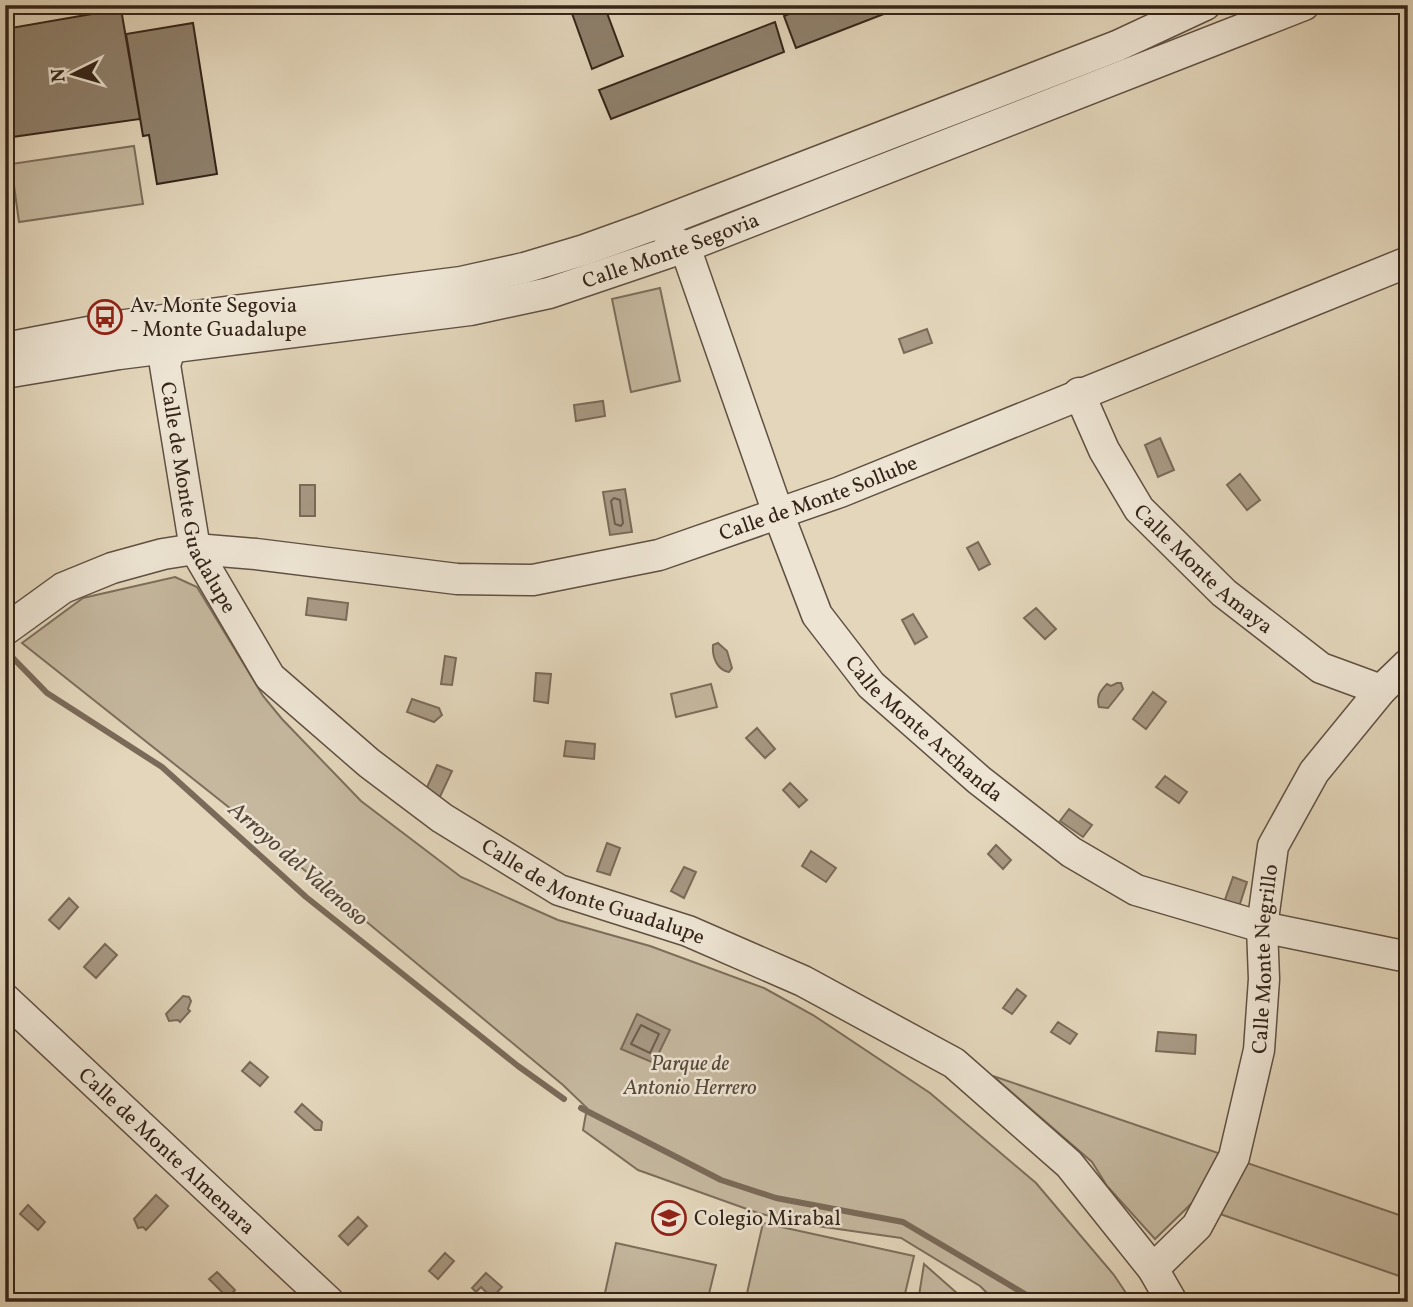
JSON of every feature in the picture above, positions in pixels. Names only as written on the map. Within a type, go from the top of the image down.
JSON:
[{"type":"street","name":"Calle Monte Segovia","points":[[5,348],[125,325],[461,282],[560,258],[648,227],[1117,46],[1178,11],[1206,5]]},
{"type":"street","name":"Calle Monte Segovia","points":[[5,373],[119,354],[163,354],[470,310],[549,293],[685,247],[1304,5]]},
{"type":"street","points":[[648,227],[685,247],[703,206]]},
{"type":"street","name":"Calle Monte Archanda","points":[[685,247],[778,513],[817,615],[871,685],[979,780],[1072,852],[1136,890],[1262,927],[1408,957]]},
{"type":"street","name":"Calle de Monte Sollube","points":[[5,630],[63,588],[112,568],[163,554],[195,550],[256,554],[457,579],[533,580],[659,555],[840,492],[1408,262]]},
{"type":"street","name":"Calle de Monte Guadalupe","points":[[187,317],[163,354],[195,550],[270,677],[369,763],[442,818],[559,890],[688,931],[778,970],[954,1063],[1069,1164],[1153,1269],[1172,1302]]},
{"type":"street","points":[[125,325],[163,354]]},
{"type":"street","name":"Calle Monte Amaya","points":[[1079,393],[1104,450],[1139,509],[1223,593],[1321,668],[1381,690]]},
{"type":"street","name":"Calle Monte Negrillo","points":[[1153,1269],[1197,1226],[1234,1157],[1259,1050],[1264,979],[1262,927],[1273,846],[1314,772],[1381,690],[1408,664]]},
{"type":"street","name":"Calle de Monte Almenara","points":[[5,999],[329,1302]]},
{"type":"green space","points":[[134,146],[143,204],[19,222],[11,164]]},
{"type":"green space","points":[[660,288],[680,381],[631,392],[612,299]]},
{"type":"green space","name":"Parque de Antonio Herrero","points":[[175,577],[197,587],[263,696],[282,719],[361,801],[461,877],[558,920],[650,946],[764,988],[813,1015],[930,1093],[1036,1183],[1114,1275],[1132,1302],[996,1302],[980,1286],[901,1238],[796,1223],[758,1213],[638,1170],[583,1130],[587,1108],[563,1085],[226,805],[22,643],[83,598]]},
{"type":"green space","points":[[711,684],[717,707],[676,717],[671,694]]},
{"type":"green space","points":[[993,1076],[1408,1218],[1408,1279],[1191,1204],[1155,1239],[1107,1186],[1092,1162]]},
{"type":"green space","points":[[763,1223],[914,1256],[903,1302],[745,1302]]},
{"type":"green space","points":[[616,1243],[716,1265],[707,1302],[603,1302]]},
{"type":"green space","points":[[924,1264],[967,1302],[918,1302]]},
{"type":"water","points":[[927,329],[932,343],[904,353],[899,339]]},
{"type":"water","points":[[603,401],[605,416],[576,421],[574,405]]},
{"type":"water","points":[[1160,438],[1174,470],[1158,477],[1145,445]]},
{"type":"water","points":[[1240,474],[1260,500],[1247,510],[1227,485]]},
{"type":"water","points":[[300,485],[315,485],[315,516],[300,516]]},
{"type":"water","points":[[625,489],[632,532],[610,535],[603,492]]},
{"type":"water","points":[[978,542],[990,564],[979,570],[967,548]]},
{"type":"water","points":[[308,598],[348,603],[346,620],[306,615]]},
{"type":"water","points":[[1036,608],[1056,629],[1045,639],[1024,618]]},
{"type":"water","points":[[913,614],[927,637],[915,644],[902,620]]},
{"type":"water","points":[[718,643],[727,651],[732,668],[729,672],[721,669],[714,658],[713,645]]},
{"type":"water","points":[[445,656],[456,658],[452,685],[441,684]]},
{"type":"water","points":[[536,673],[551,674],[548,703],[534,701]]},
{"type":"water","points":[[1121,683],[1123,689],[1108,708],[1099,707],[1098,697],[1102,689],[1107,684],[1111,686]]},
{"type":"water","points":[[1153,692],[1166,702],[1146,729],[1133,719]]},
{"type":"water","points":[[412,699],[439,708],[442,715],[434,722],[407,712]]},
{"type":"water","points":[[757,728],[775,749],[765,758],[746,738]]},
{"type":"water","points":[[566,741],[595,744],[594,759],[564,756]]},
{"type":"water","points":[[437,765],[452,771],[438,801],[424,794]]},
{"type":"water","points":[[1165,776],[1187,792],[1179,803],[1156,787]]},
{"type":"water","points":[[790,783],[807,800],[799,807],[783,790]]},
{"type":"water","points":[[1069,809],[1092,825],[1083,837],[1060,821]]},
{"type":"water","points":[[607,843],[620,848],[610,875],[597,871]]},
{"type":"water","points":[[996,845],[1011,860],[1003,869],[988,854]]},
{"type":"water","points":[[811,851],[836,868],[826,882],[802,866]]},
{"type":"water","points":[[684,867],[696,872],[684,898],[671,891]]},
{"type":"water","points":[[1233,877],[1247,882],[1237,913],[1222,908]]},
{"type":"water","points":[[69,898],[78,907],[59,929],[49,920]]},
{"type":"water","points":[[105,944],[117,955],[96,978],[84,967]]},
{"type":"water","points":[[1017,989],[1026,996],[1012,1014],[1003,1008]]},
{"type":"water","points":[[183,996],[189,997],[191,1001],[188,1009],[190,1011],[180,1022],[169,1021],[166,1014]]},
{"type":"water","points":[[637,1014],[670,1030],[654,1063],[621,1049]]},
{"type":"water","points":[[1058,1022],[1077,1034],[1070,1044],[1051,1032]]},
{"type":"water","points":[[1158,1032],[1196,1035],[1195,1054],[1156,1051]]},
{"type":"water","points":[[250,1062],[268,1077],[260,1086],[242,1071]]},
{"type":"water","points":[[302,1104],[322,1122],[321,1130],[315,1130],[295,1112]]},
{"type":"water","points":[[156,1195],[168,1206],[146,1230],[143,1227],[138,1228],[134,1219]]},
{"type":"water","points":[[28,1205],[45,1222],[38,1230],[20,1214]]},
{"type":"water","points":[[358,1217],[367,1226],[348,1245],[339,1236]]},
{"type":"water","points":[[445,1253],[454,1261],[438,1279],[429,1271]]},
{"type":"water","points":[[217,1272],[235,1290],[228,1298],[209,1279]]},
{"type":"water","points":[[486,1273],[502,1287],[492,1298],[481,1287],[476,1292],[472,1288]]},
{"type":"building","points":[[569,5],[604,5],[623,56],[592,69]]},
{"type":"building","points":[[811,5],[907,5],[796,48],[784,16]]},
{"type":"building","points":[[121,9],[140,119],[5,138],[5,29]]},
{"type":"building","points":[[775,22],[784,52],[611,119],[599,90]]},
{"type":"building","points":[[193,23],[217,174],[157,184],[149,135],[143,136],[126,34]]},
{"type":"waterway","name":"Arroyo del Valenoso","points":[[10,655],[47,693],[162,767],[306,897],[518,1066],[564,1099]]},
{"type":"waterway","name":"Arroyo del Valenoso","points":[[581,1108],[721,1180],[776,1198],[903,1222],[1030,1297],[1034,1302]]},
{"type":"place","name":"Av. Monte Segovia - Monte Guadalupe","points":[[105,317]]},
{"type":"place","name":"Colegio Mirabal","points":[[669,1218]]}]
